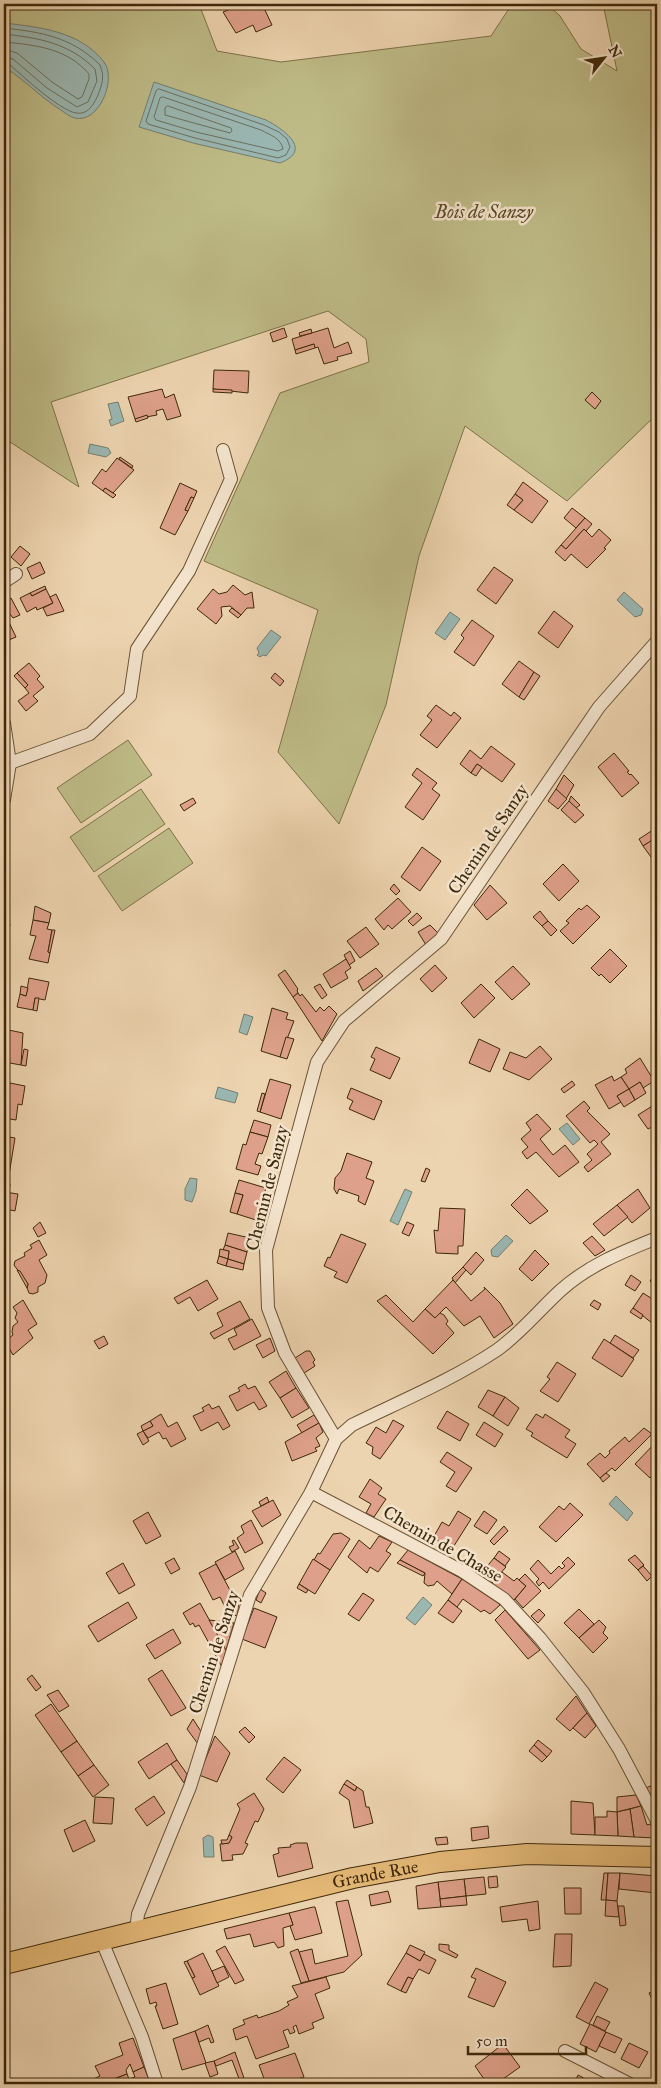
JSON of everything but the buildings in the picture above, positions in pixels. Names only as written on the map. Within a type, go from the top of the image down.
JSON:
[{"type":"main road","name":"Grande Rue","points":[[4,1964],[357,1877],[440,1862],[527,1854],[657,1857]]},
{"type":"street","points":[[10,763],[90,734],[130,696],[137,649],[189,571],[231,478],[223,450]]},
{"type":"street","points":[[4,582],[16,574]]},
{"type":"street","name":"Chemin de Sanzy","points":[[136,1931],[138,1914],[190,1787],[250,1595],[311,1492],[336,1439],[285,1353],[268,1308],[266,1250],[317,1062],[344,1021],[441,939],[598,707],[657,641]]},
{"type":"street","points":[[4,723],[10,763],[4,800]]},
{"type":"street","points":[[336,1439],[352,1425],[467,1369],[499,1348],[528,1325],[560,1290],[586,1270],[608,1258],[657,1238]]},
{"type":"street","name":"Chemin de Chasse","points":[[311,1492],[462,1571],[504,1599],[540,1638],[584,1692],[619,1749],[657,1821]]},
{"type":"street","points":[[102,1940],[142,2037],[157,2084]]},
{"type":"street","points":[[565,2051],[630,2084]]},
{"type":"green space","name":"Bois de Sanzy","points":[[4,4],[199,4],[217,51],[281,62],[491,36],[512,4],[547,4],[560,16],[581,49],[617,71],[603,4],[657,4],[657,414],[567,501],[465,426],[419,556],[386,705],[339,824],[278,752],[318,610],[204,561],[280,393],[369,362],[366,339],[328,311],[51,402],[79,487],[4,438]]},
{"type":"green space","points":[[128,740],[152,775],[81,823],[57,788]]},
{"type":"green space","points":[[141,789],[165,824],[94,872],[70,837]]},
{"type":"green space","points":[[169,828],[193,863],[122,911],[98,876]]},
{"type":"water","points":[[4,23],[58,32],[83,43],[94,52],[104,62],[108,79],[107,89],[98,107],[84,118],[71,117],[4,67]]},
{"type":"water","points":[[154,82],[266,120],[287,134],[295,146],[295,152],[290,158],[280,163],[193,143],[139,127]]},
{"type":"water","points":[[118,402],[124,421],[111,426],[109,420],[112,419],[108,404]]},
{"type":"water","points":[[90,444],[108,448],[111,453],[106,457],[88,453]]},
{"type":"water","points":[[624,592],[643,609],[641,615],[635,617],[617,600]]},
{"type":"water","points":[[450,612],[460,619],[445,640],[435,633]]},
{"type":"water","points":[[271,630],[281,637],[266,656],[260,657],[257,655],[259,653],[257,648]]},
{"type":"water","points":[[244,1014],[253,1017],[247,1035],[239,1032]]},
{"type":"water","points":[[218,1087],[238,1093],[235,1103],[215,1098]]},
{"type":"water","points":[[567,1123],[580,1139],[573,1145],[559,1129]]},
{"type":"water","points":[[190,1178],[197,1179],[196,1191],[192,1202],[185,1200],[185,1189]]},
{"type":"water","points":[[405,1189],[412,1192],[398,1225],[390,1221]]},
{"type":"water","points":[[506,1235],[513,1241],[498,1257],[492,1256],[491,1250]]},
{"type":"water","points":[[616,1496],[633,1513],[627,1521],[609,1504]]},
{"type":"water","points":[[423,1597],[432,1605],[415,1625],[406,1618]]},
{"type":"water","points":[[208,1835],[213,1837],[214,1857],[204,1857],[203,1838]]}]
